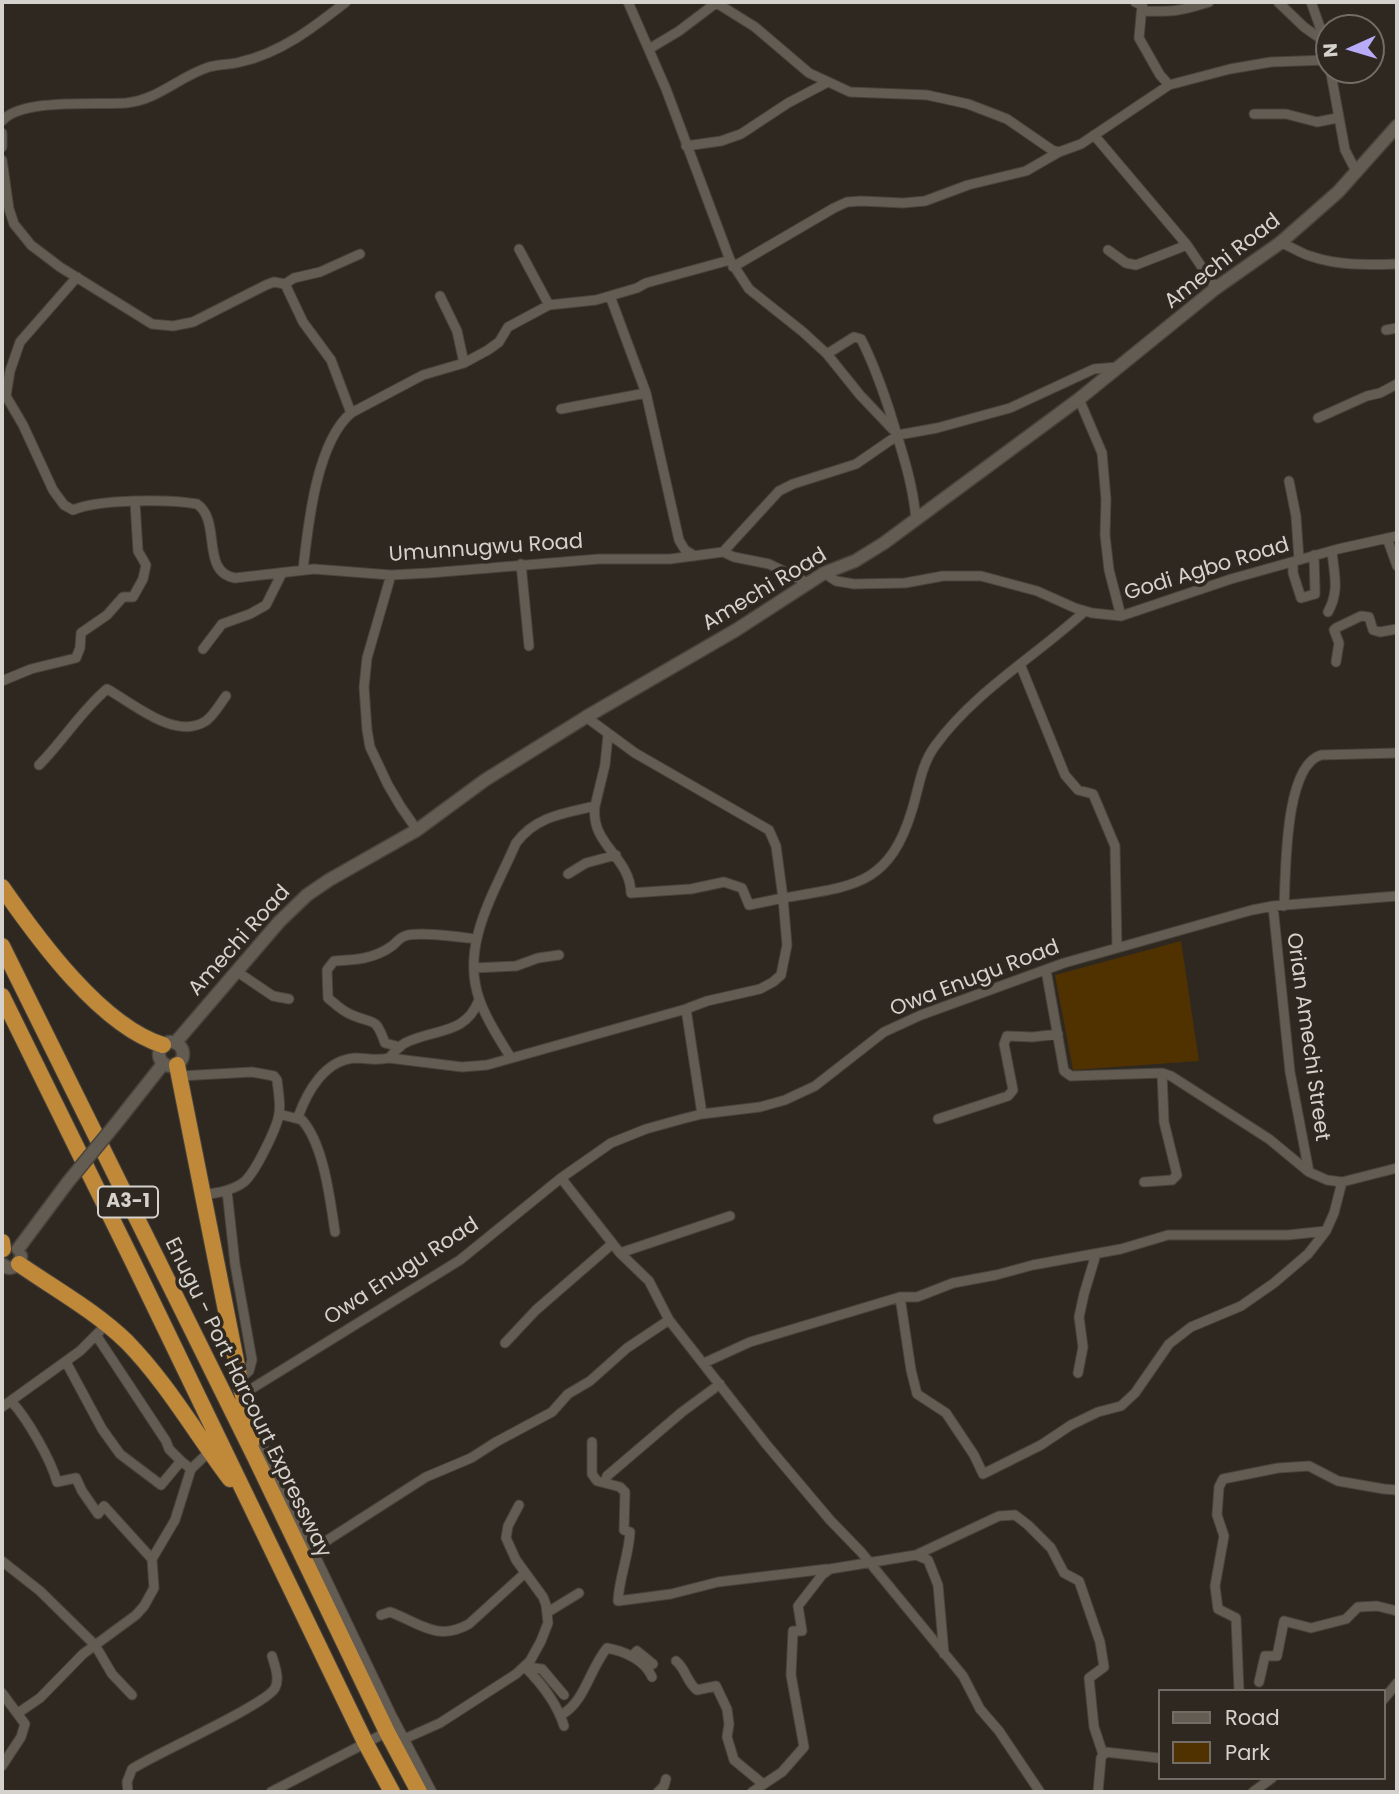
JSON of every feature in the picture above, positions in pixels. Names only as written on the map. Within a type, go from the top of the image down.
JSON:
[{"type":"highway","points":[[2,887],[27,924],[98,1004],[139,1036],[169,1044]]},
{"type":"highway","name":"Enugu - Port Harcourt Expressway","points":[[2,946],[395,1738],[419,1792]]},
{"type":"highway","points":[[2,996],[253,1510]]},
{"type":"highway","points":[[173,1068],[202,1195],[255,1457]]},
{"type":"highway","points":[[8,1255],[77,1301],[101,1330],[127,1343],[160,1381],[253,1510]]},
{"type":"highway","name":"Enugu - Port Harcourt Expressway","points":[[253,1510],[391,1792]]},
{"type":"main road","name":"Amechi Road","points":[[169,1044],[279,922],[307,895],[417,830],[485,780],[586,717],[736,630],[824,573],[855,561],[916,520],[1079,399],[1216,288],[1280,243],[1357,173],[1397,126]]},
{"type":"main road","points":[[2,1278],[8,1255],[114,1126],[181,1062],[183,1052],[169,1044],[159,1057],[173,1068]]},
{"type":"street","points":[[2,121],[8,115],[32,108],[93,102],[125,103],[150,97],[209,67],[241,62],[281,47],[311,30],[346,2]]},
{"type":"street","points":[[628,2],[666,89],[731,264],[749,289],[827,354],[860,395],[898,435]]},
{"type":"street","points":[[649,49],[679,32],[715,2],[755,27],[808,73],[850,92],[927,95],[968,104],[1007,119],[1059,152]]},
{"type":"street","points":[[1139,4],[1144,11],[1167,13],[1187,10],[1209,2]]},
{"type":"street","points":[[1278,2],[1315,34]]},
{"type":"street","points":[[1139,4],[1139,38],[1160,75],[1169,85]]},
{"type":"street","points":[[303,570],[322,464],[332,435],[341,421],[423,375],[464,363],[499,342],[508,327],[549,305],[610,296],[646,283],[731,264],[847,202],[925,201],[968,185],[1026,172],[1059,152],[1082,144],[1169,85],[1230,69],[1315,61]]},
{"type":"street","points":[[686,146],[721,141],[741,134],[788,103],[828,82]]},
{"type":"street","points":[[1331,84],[1345,150],[1357,173]]},
{"type":"street","points":[[1254,114],[1286,114],[1317,122],[1337,118]]},
{"type":"street","points":[[2,133],[2,147]]},
{"type":"street","points":[[1094,135],[1187,245],[1216,288]]},
{"type":"street","points":[[2,160],[4,189],[14,224],[38,251],[152,324],[165,326],[193,322],[266,285],[280,282],[285,284],[303,322],[331,360],[351,413]]},
{"type":"street","points":[[1280,243],[1307,256],[1342,265],[1397,264]]},
{"type":"street","points":[[1108,250],[1136,265],[1187,245]]},
{"type":"street","points":[[519,249],[549,305]]},
{"type":"street","points":[[285,284],[294,278],[320,272],[360,254]]},
{"type":"street","name":"Umunnugwu Road","points":[[77,277],[20,342],[10,371],[6,396],[23,425],[53,490],[64,505],[73,510],[117,501],[193,503],[202,507],[211,530],[216,564],[228,576],[325,569],[391,575],[599,559],[660,560],[723,552],[769,564],[810,584]]},
{"type":"street","points":[[440,296],[457,331],[464,363]]},
{"type":"street","points":[[610,296],[646,393],[679,540],[685,550],[695,556]]},
{"type":"street","points":[[1386,330],[1397,328]]},
{"type":"street","points":[[827,354],[854,337],[861,339],[875,368],[898,435],[915,501],[916,520]]},
{"type":"street","points":[[723,552],[779,491],[793,484],[856,464],[898,435],[937,428],[1010,408],[1094,369],[1118,367]]},
{"type":"street","points":[[1318,418],[1397,384]]},
{"type":"street","points":[[561,409],[646,393]]},
{"type":"street","points":[[1079,399],[1102,453],[1109,570],[1121,615]]},
{"type":"street","points":[[1289,481],[1296,516],[1296,561],[1293,573],[1301,598],[1315,594],[1314,555]]},
{"type":"street","points":[[2,681],[31,669],[76,658],[82,633],[107,615],[123,597],[133,597],[143,579],[146,565],[138,551],[135,502]]},
{"type":"street","name":"Godi Agbo Road","points":[[824,573],[836,581],[854,584],[905,583],[943,576],[981,576],[1037,591],[1092,613],[1121,615],[1207,586],[1314,555],[1397,536]]},
{"type":"street","points":[[1387,538],[1397,566]]},
{"type":"street","points":[[1328,612],[1337,588],[1332,551]]},
{"type":"street","points":[[522,564],[529,646]]},
{"type":"street","points":[[202,649],[222,624],[266,605],[282,573]]},
{"type":"street","points":[[391,575],[367,658],[364,687],[367,730],[370,747],[392,793],[417,830]]},
{"type":"street","points":[[608,735],[594,818],[597,830],[629,876],[631,893],[724,882],[742,888],[749,905],[847,886],[877,873],[905,831],[922,770],[936,745],[999,680],[1051,641],[1085,611]]},
{"type":"street","points":[[1336,662],[1339,643],[1334,630],[1336,628],[1361,616],[1369,617],[1373,630],[1380,632],[1397,629]]},
{"type":"street","points":[[1020,664],[1065,775],[1079,790],[1093,794],[1115,846],[1117,948]]},
{"type":"street","points":[[39,765],[58,746],[94,700],[107,689],[145,714],[190,728],[206,721],[226,696]]},
{"type":"street","points":[[298,1118],[307,1093],[323,1074],[351,1059],[388,1058],[462,1067],[487,1065],[708,1001],[760,989],[781,975],[787,945],[776,846],[769,830],[608,735],[586,717]]},
{"type":"street","points":[[1284,906],[1292,799],[1305,768],[1315,756],[1321,755],[1397,753]]},
{"type":"street","points":[[511,1058],[479,1000],[474,968],[476,939],[516,842],[523,833],[533,824],[549,817],[595,806]]},
{"type":"street","points":[[568,874],[586,863],[616,855]]},
{"type":"street","name":"Owa Enugu Road","points":[[241,1387],[460,1260],[561,1178],[622,1138],[702,1114],[760,1107],[804,1093],[884,1032],[921,1015],[1046,970],[1273,906],[1397,896]]},
{"type":"street","name":"Orian Amechi Street","points":[[1273,906],[1290,1072],[1309,1172]]},
{"type":"street","points":[[400,1047],[385,1043],[381,1028],[371,1020],[352,1015],[328,998],[327,970],[334,961],[374,956],[402,937],[414,934],[476,939]]},
{"type":"street","points":[[474,968],[516,966],[538,958],[559,955]]},
{"type":"street","name":"Orian Amechi Street","points":[[1046,970],[1064,1071],[1071,1076],[1162,1073],[1180,1079],[1207,1101],[1269,1139],[1309,1172],[1327,1180],[1342,1182]]},
{"type":"street","points":[[236,971],[273,996],[289,999]]},
{"type":"street","points":[[388,1058],[413,1040],[440,1033],[466,1021],[475,1012],[479,1000]]},
{"type":"street","points":[[686,1009],[702,1114]]},
{"type":"street","points":[[938,1119],[1008,1096],[1013,1090],[1003,1044],[1007,1036],[1058,1034]]},
{"type":"street","points":[[173,1068],[252,1072],[274,1076],[278,1091],[279,1114],[254,1170],[244,1181],[227,1191],[202,1195]]},
{"type":"street","points":[[1144,1182],[1172,1180],[1177,1175],[1164,1122],[1162,1073]]},
{"type":"street","points":[[279,1114],[298,1118],[307,1126],[328,1190],[335,1232]]},
{"type":"street","points":[[900,1297],[911,1370],[918,1394],[946,1413],[974,1455],[983,1474],[1041,1445],[1070,1425],[1098,1412],[1121,1406],[1135,1393],[1169,1344],[1191,1327],[1257,1296],[1308,1254],[1326,1231],[1342,1182],[1397,1168]]},
{"type":"street","points":[[561,1178],[612,1244],[649,1281],[669,1320],[766,1444],[963,1676],[980,1709],[1003,1736],[1040,1792]]},
{"type":"street","points":[[227,1191],[233,1251],[252,1360],[252,1367],[241,1387],[265,1451],[310,1544],[395,1738],[432,1792]]},
{"type":"street","points":[[620,1252],[730,1216]]},
{"type":"street","points":[[704,1363],[750,1342],[900,1297],[916,1297],[953,1283],[1096,1254],[1171,1235],[1276,1235],[1326,1231]]},
{"type":"street","points":[[505,1343],[536,1310],[612,1244]]},
{"type":"street","points":[[1078,1373],[1083,1347],[1079,1317],[1096,1254]]},
{"type":"street","points":[[310,1544],[323,1543],[426,1478],[471,1458],[552,1412],[568,1394],[590,1381],[627,1348],[669,1320]]},
{"type":"street","points":[[2,1407],[66,1362],[101,1330],[169,1449],[191,1469]]},
{"type":"street","points":[[66,1362],[102,1429],[120,1454],[161,1485],[181,1461]]},
{"type":"street","points":[[592,1442],[592,1474],[597,1481],[606,1479],[682,1412],[720,1384]]},
{"type":"street","points":[[11,1401],[29,1427],[57,1482],[76,1478],[98,1514],[104,1506],[152,1559],[155,1578],[151,1595],[136,1615],[95,1646],[40,1698],[18,1713]]},
{"type":"street","points":[[152,1559],[175,1520],[191,1469],[209,1452]]},
{"type":"street","points":[[1239,1689],[1236,1618],[1218,1609],[1215,1586],[1224,1536],[1217,1515],[1219,1487],[1223,1479],[1278,1468],[1309,1466],[1338,1481],[1397,1490]]},
{"type":"street","points":[[606,1479],[625,1492],[624,1530],[631,1532],[618,1601],[671,1594],[718,1582],[830,1569],[916,1555],[999,1516],[1015,1515],[1051,1548],[1065,1573],[1079,1581],[1100,1642],[1104,1667],[1089,1678],[1094,1727],[1103,1754],[1098,1792]]},
{"type":"street","points":[[271,1792],[365,1742],[395,1738],[440,1723],[525,1667],[541,1641],[548,1623],[548,1612],[543,1598],[507,1544],[508,1526],[519,1505]]},
{"type":"street","points":[[916,1555],[928,1560],[936,1578],[945,1656]]},
{"type":"street","points":[[2,1561],[40,1591],[95,1646],[112,1674],[132,1695]]},
{"type":"street","points":[[752,1792],[782,1772],[804,1747],[791,1675],[793,1631],[802,1631],[798,1606],[822,1575],[830,1569]]},
{"type":"street","points":[[381,1615],[390,1612],[439,1633],[460,1629],[525,1573]]},
{"type":"street","points":[[548,1612],[579,1593]]},
{"type":"street","points":[[1259,1682],[1265,1656],[1277,1656],[1284,1620],[1311,1628],[1346,1619],[1358,1607],[1377,1606],[1397,1611]]},
{"type":"street","points":[[561,1715],[576,1704],[595,1665],[607,1648],[632,1656],[649,1669],[652,1677]]},
{"type":"street","points":[[632,1656],[637,1651],[653,1664]]},
{"type":"street","points":[[128,1792],[127,1782],[132,1769],[273,1692],[277,1685],[277,1674],[272,1656]]},
{"type":"street","points":[[676,1661],[683,1667],[692,1686],[697,1690],[716,1686],[727,1709],[727,1737],[734,1760],[763,1784]]},
{"type":"street","points":[[525,1667],[542,1669],[564,1695]]},
{"type":"street","points":[[525,1667],[542,1684],[561,1715],[564,1726]]},
{"type":"street","points":[[1385,1698],[1397,1685]]},
{"type":"street","points":[[2,1693],[24,1720],[25,1728],[2,1766]]},
{"type":"street","points":[[1103,1754],[1121,1753],[1158,1758]]},
{"type":"street","points":[[658,1792],[666,1779]]},
{"type":"street","points":[[1253,1792],[1269,1780]]},
{"type":"green space","points":[[1181,941],[1199,1061],[1073,1070],[1055,975]]}]
